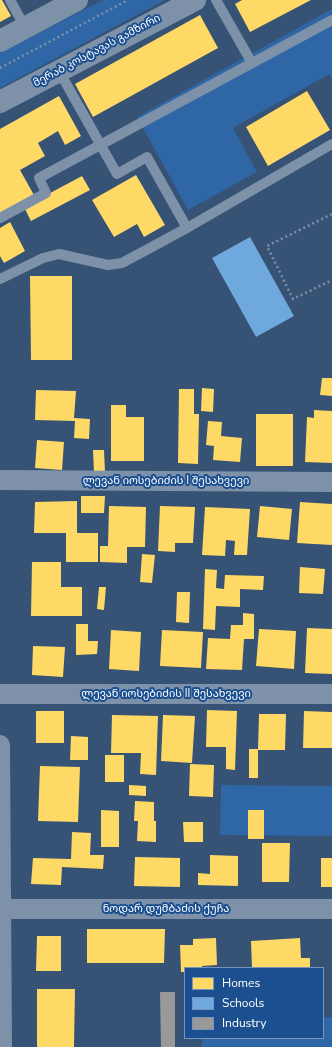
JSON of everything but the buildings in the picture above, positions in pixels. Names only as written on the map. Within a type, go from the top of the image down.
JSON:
[{"type":"street","points":[[0,41],[77,0]]},
{"type":"street","name":"მერაბ კოსტავას გამზირი","points":[[0,102],[195,0]]},
{"type":"street","name":"ლევან იოსებიძის I შესახვევი","points":[[0,480],[332,482]]},
{"type":"street","name":"ლევან იოსებიძის II შესახვევი","points":[[0,694],[332,694]]},
{"type":"street","points":[[0,745],[2,1047]]},
{"type":"street","name":"ნოდარ დუმბაძის ქუჩა","points":[[1,909],[332,909]]},
{"type":"lane","points":[[10,0],[25,27]]},
{"type":"lane","points":[[216,0],[252,63]]},
{"type":"lane","points":[[0,218],[46,193],[39,178],[332,20]]},
{"type":"lane","points":[[59,71],[117,174],[147,157],[188,228]]},
{"type":"lane","points":[[0,279],[43,258],[59,254],[108,265],[122,263],[188,228],[332,144]]},
{"type":"path","points":[[0,68],[128,0]]},
{"type":"path","points":[[332,214],[266,246],[293,299],[332,280]]},
{"type":"shaded area","points":[[103,0],[165,0],[0,88],[0,53]]},
{"type":"shaded area","points":[[332,9],[332,78],[329,74],[233,128],[257,172],[188,210],[137,117]]},
{"type":"shaded area","points":[[221,785],[332,786],[332,836],[220,835]]},
{"type":"shaded area","points":[[324,1017],[332,1017],[332,1047],[202,1047],[202,1039],[324,1039]]}]
